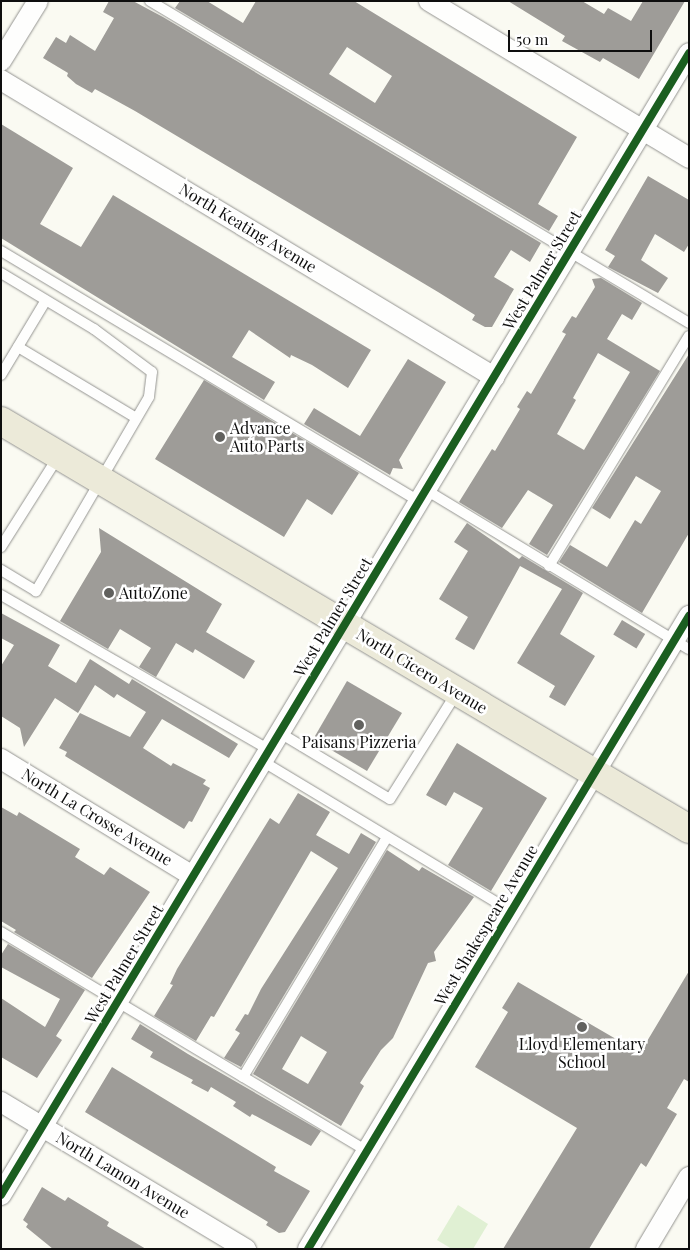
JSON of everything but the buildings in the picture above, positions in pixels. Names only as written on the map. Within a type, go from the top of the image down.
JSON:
[{"type":"main road","name":"North Cicero Avenue","points":[[1,420],[689,829]]},
{"type":"street","points":[[1,61],[38,1]]},
{"type":"street","points":[[429,1],[689,158]]},
{"type":"street","name":"West Palmer Street","points":[[1,1195],[689,53]]},
{"type":"street","name":"North Keating Avenue","points":[[1,80],[494,377]]},
{"type":"street","name":"West Shakespeare Avenue","points":[[308,1249],[594,772],[681,645],[689,616]]},
{"type":"street","name":"North La Crosse Avenue","points":[[1,759],[193,876]]},
{"type":"street","name":"North Lamon Avenue","points":[[1,1102],[246,1249]]},
{"type":"street","points":[[646,1249],[686,1188]]},
{"type":"lane","points":[[150,1],[689,324]]},
{"type":"lane","points":[[1,251],[422,495],[549,566],[681,645]]},
{"type":"lane","points":[[1,273],[134,356],[152,372],[149,396],[36,591],[1,570]]},
{"type":"lane","points":[[1,374],[46,300]]},
{"type":"lane","points":[[549,566],[689,336]]},
{"type":"lane","points":[[18,347],[136,418]]},
{"type":"lane","points":[[1,547],[59,455]]},
{"type":"lane","points":[[1,595],[266,756],[387,838],[511,911]]},
{"type":"lane","points":[[280,733],[390,800],[457,691]]},
{"type":"lane","points":[[243,1077],[387,838]]},
{"type":"lane","points":[[1,932],[367,1151]]},
{"type":"green space","points":[[458,1205],[488,1224],[473,1249],[452,1249],[437,1240]]},
{"type":"cycle path","points":[[1,1195],[689,53]]},
{"type":"cycle path","points":[[308,1249],[689,616]]},
{"type":"place","name":"Advance Auto Parts","points":[[220,437]]},
{"type":"place","name":"AutoZone","points":[[109,593]]},
{"type":"place","name":"Paisans Pizzeria","points":[[359,725]]},
{"type":"place","name":"Lloyd Elementary School","points":[[582,1027]]}]
